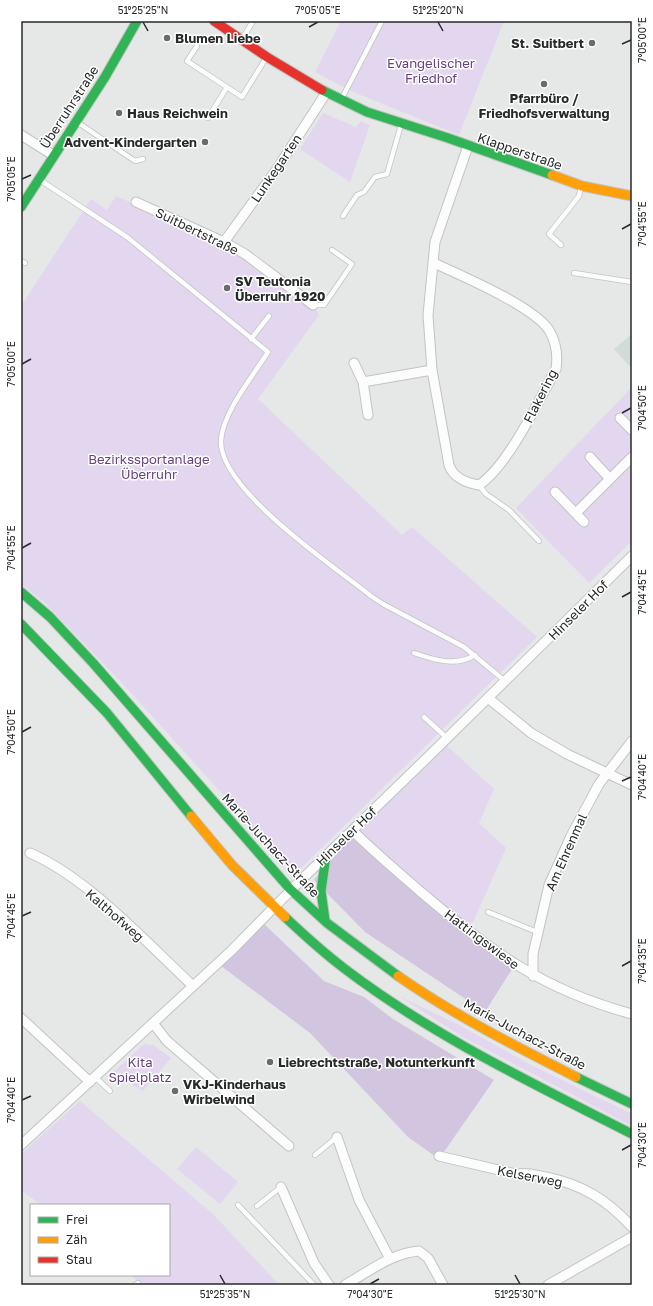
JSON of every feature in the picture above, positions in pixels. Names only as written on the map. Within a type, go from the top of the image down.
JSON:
[{"type":"main road","name":"Überruhrstraße","points":[[21,206],[105,77],[137,21]]},
{"type":"main road","name":"Klapperstraße","points":[[214,21],[267,57],[326,93],[367,112],[582,186],[632,196]]},
{"type":"main road","name":"Marie-Juchacz-Straße","points":[[21,592],[40,607],[136,709],[245,839],[291,890],[325,920],[369,955],[433,998],[506,1040],[632,1104]]},
{"type":"main road","points":[[21,624],[71,673],[118,725],[204,830],[274,907],[354,976],[421,1021],[490,1061],[632,1134]]},
{"type":"main road","points":[[325,920],[321,891],[326,856]]},
{"type":"street","name":"Lunkegarten","points":[[224,242],[277,169],[326,93]]},
{"type":"street","points":[[21,135],[54,155]]},
{"type":"street","points":[[468,146],[435,242],[428,315],[432,370],[451,472],[456,476],[479,485]]},
{"type":"street","name":"Suitbertstraße","points":[[136,202],[224,242],[245,254],[313,305]]},
{"type":"street","name":"Flakering","points":[[434,263],[483,286],[539,319],[549,331],[557,357],[556,368],[518,436],[487,479],[479,485]]},
{"type":"street","points":[[354,363],[363,382],[368,415]]},
{"type":"street","points":[[363,382],[432,370]]},
{"type":"street","points":[[620,418],[632,430]]},
{"type":"street","points":[[590,457],[610,479]]},
{"type":"street","points":[[576,513],[632,457]]},
{"type":"street","points":[[555,492],[584,522]]},
{"type":"street","name":"Hinseler Hof","points":[[21,1145],[231,951],[291,890],[632,556]]},
{"type":"street","points":[[488,698],[531,733],[567,754],[632,785]]},
{"type":"street","name":"Am Ehrenmal","points":[[534,976],[533,954],[549,885],[589,802],[607,773],[632,741]]},
{"type":"street","name":"Hattingswiese","points":[[352,831],[378,855],[475,937],[504,958],[534,976],[580,998],[632,1014]]},
{"type":"street","name":"Kalthofweg","points":[[30,853],[63,872],[94,895],[132,928],[193,986]]},
{"type":"street","points":[[21,1018],[93,1079]]},
{"type":"street","points":[[153,1023],[166,1041],[289,1146]]},
{"type":"street","points":[[337,1138],[359,1200],[390,1259]]},
{"type":"street","name":"Kelserweg","points":[[439,1156],[516,1174],[524,1172],[576,1186],[598,1196],[632,1227]]},
{"type":"street","points":[[281,1187],[314,1263],[328,1283]]},
{"type":"street","points":[[548,1285],[632,1237]]},
{"type":"street","points":[[346,1285],[390,1259],[410,1252],[420,1251],[428,1258],[443,1285]]},
{"type":"lane","points":[[242,40],[252,21]]},
{"type":"lane","points":[[341,100],[382,21]]},
{"type":"lane","points":[[197,46],[187,61],[242,96],[267,57]]},
{"type":"lane","points":[[208,118],[227,87]]},
{"type":"lane","points":[[76,121],[135,161],[143,159]]},
{"type":"lane","points":[[343,216],[358,195],[364,192],[375,177],[387,174],[402,124]]},
{"type":"lane","points":[[39,179],[127,237],[268,352],[234,406],[225,424],[221,441],[225,462],[238,481],[271,516],[371,596],[383,604],[450,638],[475,655],[505,681]]},
{"type":"lane","points":[[561,245],[549,234],[579,196],[582,186]]},
{"type":"lane","points":[[313,305],[324,305],[352,264],[332,250]]},
{"type":"lane","points":[[574,272],[632,282]]},
{"type":"lane","points":[[251,339],[268,316]]},
{"type":"lane","points":[[479,485],[486,494],[509,510],[539,541]]},
{"type":"lane","points":[[414,653],[446,661],[462,660],[475,655]]},
{"type":"lane","points":[[424,716],[447,738]]},
{"type":"lane","points":[[488,912],[538,932]]},
{"type":"lane","points":[[93,1079],[110,1091]]},
{"type":"lane","points":[[316,1155],[337,1138]]},
{"type":"lane","points":[[257,1206],[281,1187]]},
{"type":"lane","points":[[238,1205],[316,1285],[328,1283]]},
{"type":"shaded area","points":[[632,334],[632,369],[614,349]]},
{"type":"shaded area","points":[[354,834],[514,966],[485,1012],[365,932],[314,880]]},
{"type":"shaded area","points":[[264,924],[324,981],[364,997],[393,1019],[494,1080],[439,1159],[408,1137],[310,1033],[221,966]]},
{"type":"green space","name":"Evangelischer Friedhof","points":[[341,21],[504,21],[459,135],[351,91],[315,72]]},
{"type":"green space","points":[[323,113],[356,127],[361,121],[370,125],[350,182],[300,149]]},
{"type":"green space","name":"Bezirkssportanlage Überruhr","points":[[116,196],[222,243],[315,307],[319,315],[258,399],[402,535],[412,527],[537,637],[295,874],[122,683],[43,601],[21,584],[21,306],[91,199],[107,210]]},
{"type":"green space","points":[[632,387],[632,541],[589,583],[516,508]]},
{"type":"green space","points":[[444,743],[494,789],[479,823],[506,848],[468,930],[356,832]]},
{"type":"green space","points":[[399,996],[457,1024],[531,1065],[632,1114],[632,1126],[461,1036]]},
{"type":"green space","name":"Kita Spielplatz","points":[[144,1044],[153,1045],[171,1058],[143,1091],[112,1073]]},
{"type":"green space","points":[[80,1101],[213,1214],[279,1285],[142,1285],[132,1276],[170,1276],[170,1204],[40,1204],[21,1190],[21,1154]]},
{"type":"green space","points":[[196,1147],[238,1182],[220,1204],[177,1169]]},
{"type":"traffic: fast","points":[[21,207],[105,77],[137,21]]},
{"type":"traffic: fast","points":[[322,90],[367,112],[448,138],[552,175]]},
{"type":"traffic: fast","points":[[21,592],[50,617],[93,663],[290,889],[327,923],[398,976]]},
{"type":"traffic: fast","points":[[21,624],[107,713],[191,816]]},
{"type":"traffic: fast","points":[[325,920],[321,891],[326,856]]},
{"type":"traffic: fast","points":[[285,917],[329,957],[413,1016],[485,1058],[632,1134]]},
{"type":"traffic: fast","points":[[576,1077],[632,1104]]},
{"type":"traffic: slow","points":[[552,175],[582,186],[632,196]]},
{"type":"traffic: slow","points":[[191,816],[232,865],[285,917]]},
{"type":"traffic: slow","points":[[398,976],[463,1017],[576,1077]]},
{"type":"traffic: jam","points":[[214,21],[267,57],[322,90]]},
{"type":"place","name":"Blumen Liebe","points":[[167,38]]},
{"type":"place","name":"St. Suitbert","points":[[592,43]]},
{"type":"place","name":"Pfarrbüro / Friedhofsverwaltung","points":[[544,84]]},
{"type":"place","name":"Haus Reichwein","points":[[119,113]]},
{"type":"place","name":"Advent-Kindergarten","points":[[205,142]]},
{"type":"place","name":"SV Teutonia Überruhr 1920","points":[[227,288]]},
{"type":"place","name":"Liebrechtstraße, Notunterkunft","points":[[270,1062]]},
{"type":"place","name":"VKJ-Kinderhaus Wirbelwind","points":[[175,1091]]}]
